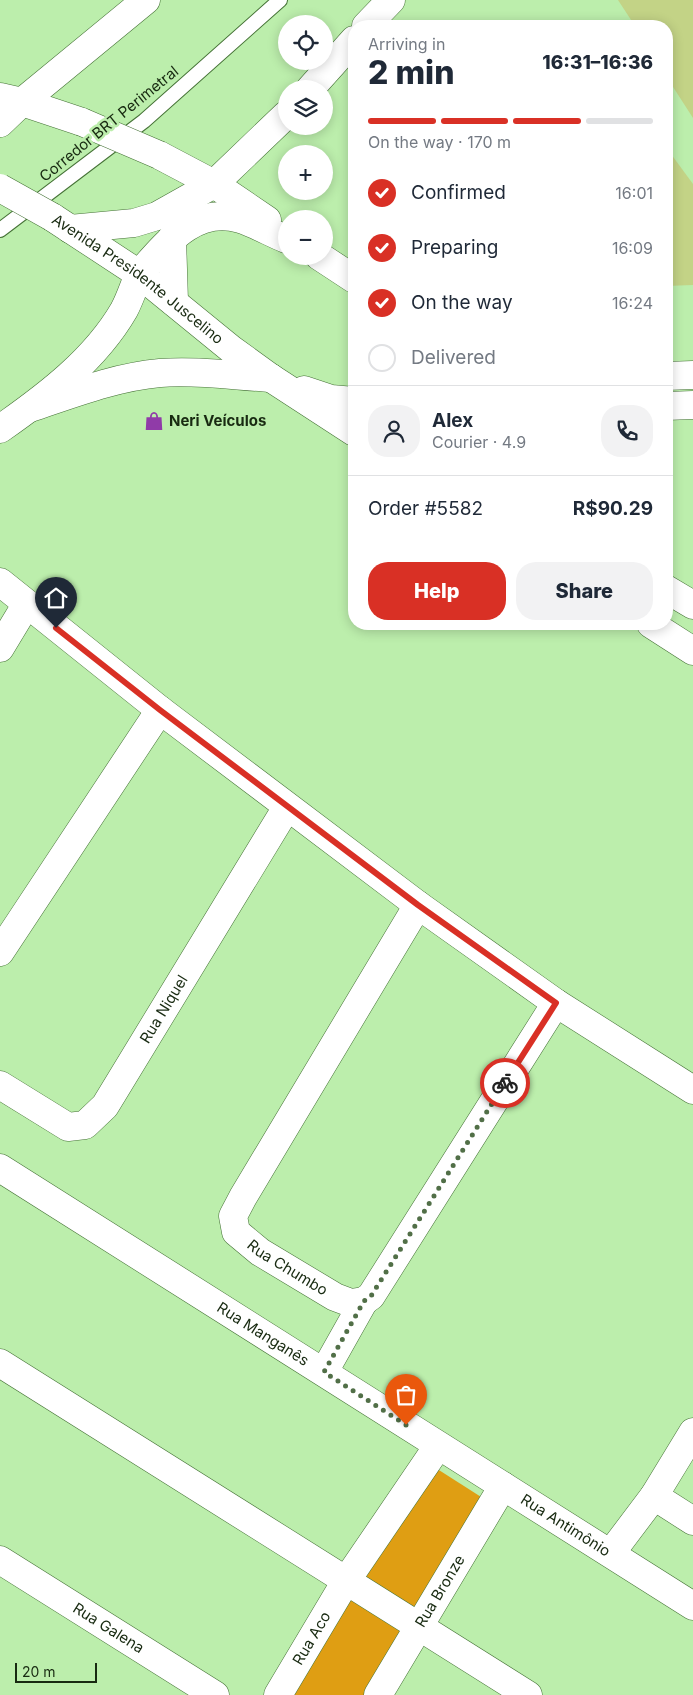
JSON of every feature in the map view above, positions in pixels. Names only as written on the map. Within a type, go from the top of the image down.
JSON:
[{"type":"street","points":[[0,123],[11,100],[146,0]]},
{"type":"street","points":[[372,20],[391,0]]},
{"type":"street","points":[[318,80],[348,47]]},
{"type":"street","points":[[11,100],[82,122],[159,155],[214,184],[278,228]]},
{"type":"street","points":[[61,223],[126,224],[157,216],[214,184],[278,123]]},
{"type":"street","name":"Avenida Presidente Juscelino","points":[[0,188],[61,223],[139,274],[231,349],[271,378]]},
{"type":"street","points":[[0,429],[30,408],[82,365],[97,348],[124,309],[139,274],[172,238],[188,226],[200,220],[219,217],[240,219],[278,236]]},
{"type":"street","points":[[172,238],[174,302]]},
{"type":"street","points":[[333,265],[348,275]]},
{"type":"street","points":[[30,408],[124,379],[159,373],[190,372],[271,378],[346,399]]},
{"type":"street","points":[[673,376],[693,375]]},
{"type":"street","points":[[271,378],[348,428]]},
{"type":"street","points":[[673,406],[693,405]]},
{"type":"street","points":[[0,582],[26,605],[160,710],[418,905],[556,1003],[693,1090]]},
{"type":"street","points":[[673,593],[693,606]]},
{"type":"street","points":[[0,648],[26,605]]},
{"type":"street","points":[[660,630],[693,651]]},
{"type":"street","points":[[0,952],[160,710]]},
{"type":"street","name":"Rua Niquel","points":[[0,1085],[68,1128],[85,1125],[104,1106],[287,807]]},
{"type":"street","name":"Rua Chumbo","points":[[364,1301],[351,1303],[335,1297],[260,1252],[236,1232],[233,1216],[418,905]]},
{"type":"street","points":[[324,1372],[364,1301],[371,1296],[556,1003]]},
{"type":"street","name":"Rua Manganês","points":[[0,1168],[438,1446]]},
{"type":"street","points":[[0,1363],[528,1695]]},
{"type":"street","points":[[610,1552],[654,1496],[693,1432]]},
{"type":"street","points":[[346,1581],[438,1446]]},
{"type":"street","name":"Rua Antimônio","points":[[438,1446],[610,1552],[693,1606]]},
{"type":"street","name":"Rua Bronze","points":[[378,1695],[503,1486]]},
{"type":"street","points":[[654,1496],[693,1521]]},
{"type":"street","name":"Rua Galena","points":[[0,1560],[215,1695]]},
{"type":"street","name":"Rua Aco","points":[[278,1695],[346,1581]]},
{"type":"lane","name":"Corredor BRT Perimetral","points":[[0,230],[144,121],[280,0]]},
{"type":"shaded area","points":[[431,1465],[489,1502],[370,1695],[285,1695]]},
{"type":"building","points":[[618,0],[693,0],[693,118],[673,87],[673,20],[631,20]]},
{"type":"building","points":[[673,157],[693,184],[693,285],[673,286]]},
{"type":"way so far","points":[[406,1425],[324,1372],[364,1301],[371,1296],[505,1083]]},
{"type":"place","name":"Neri Veículos","points":[[154,421]]},
{"type":"route","points":[[56,628],[160,710],[418,905],[556,1003],[505,1083]]}]
